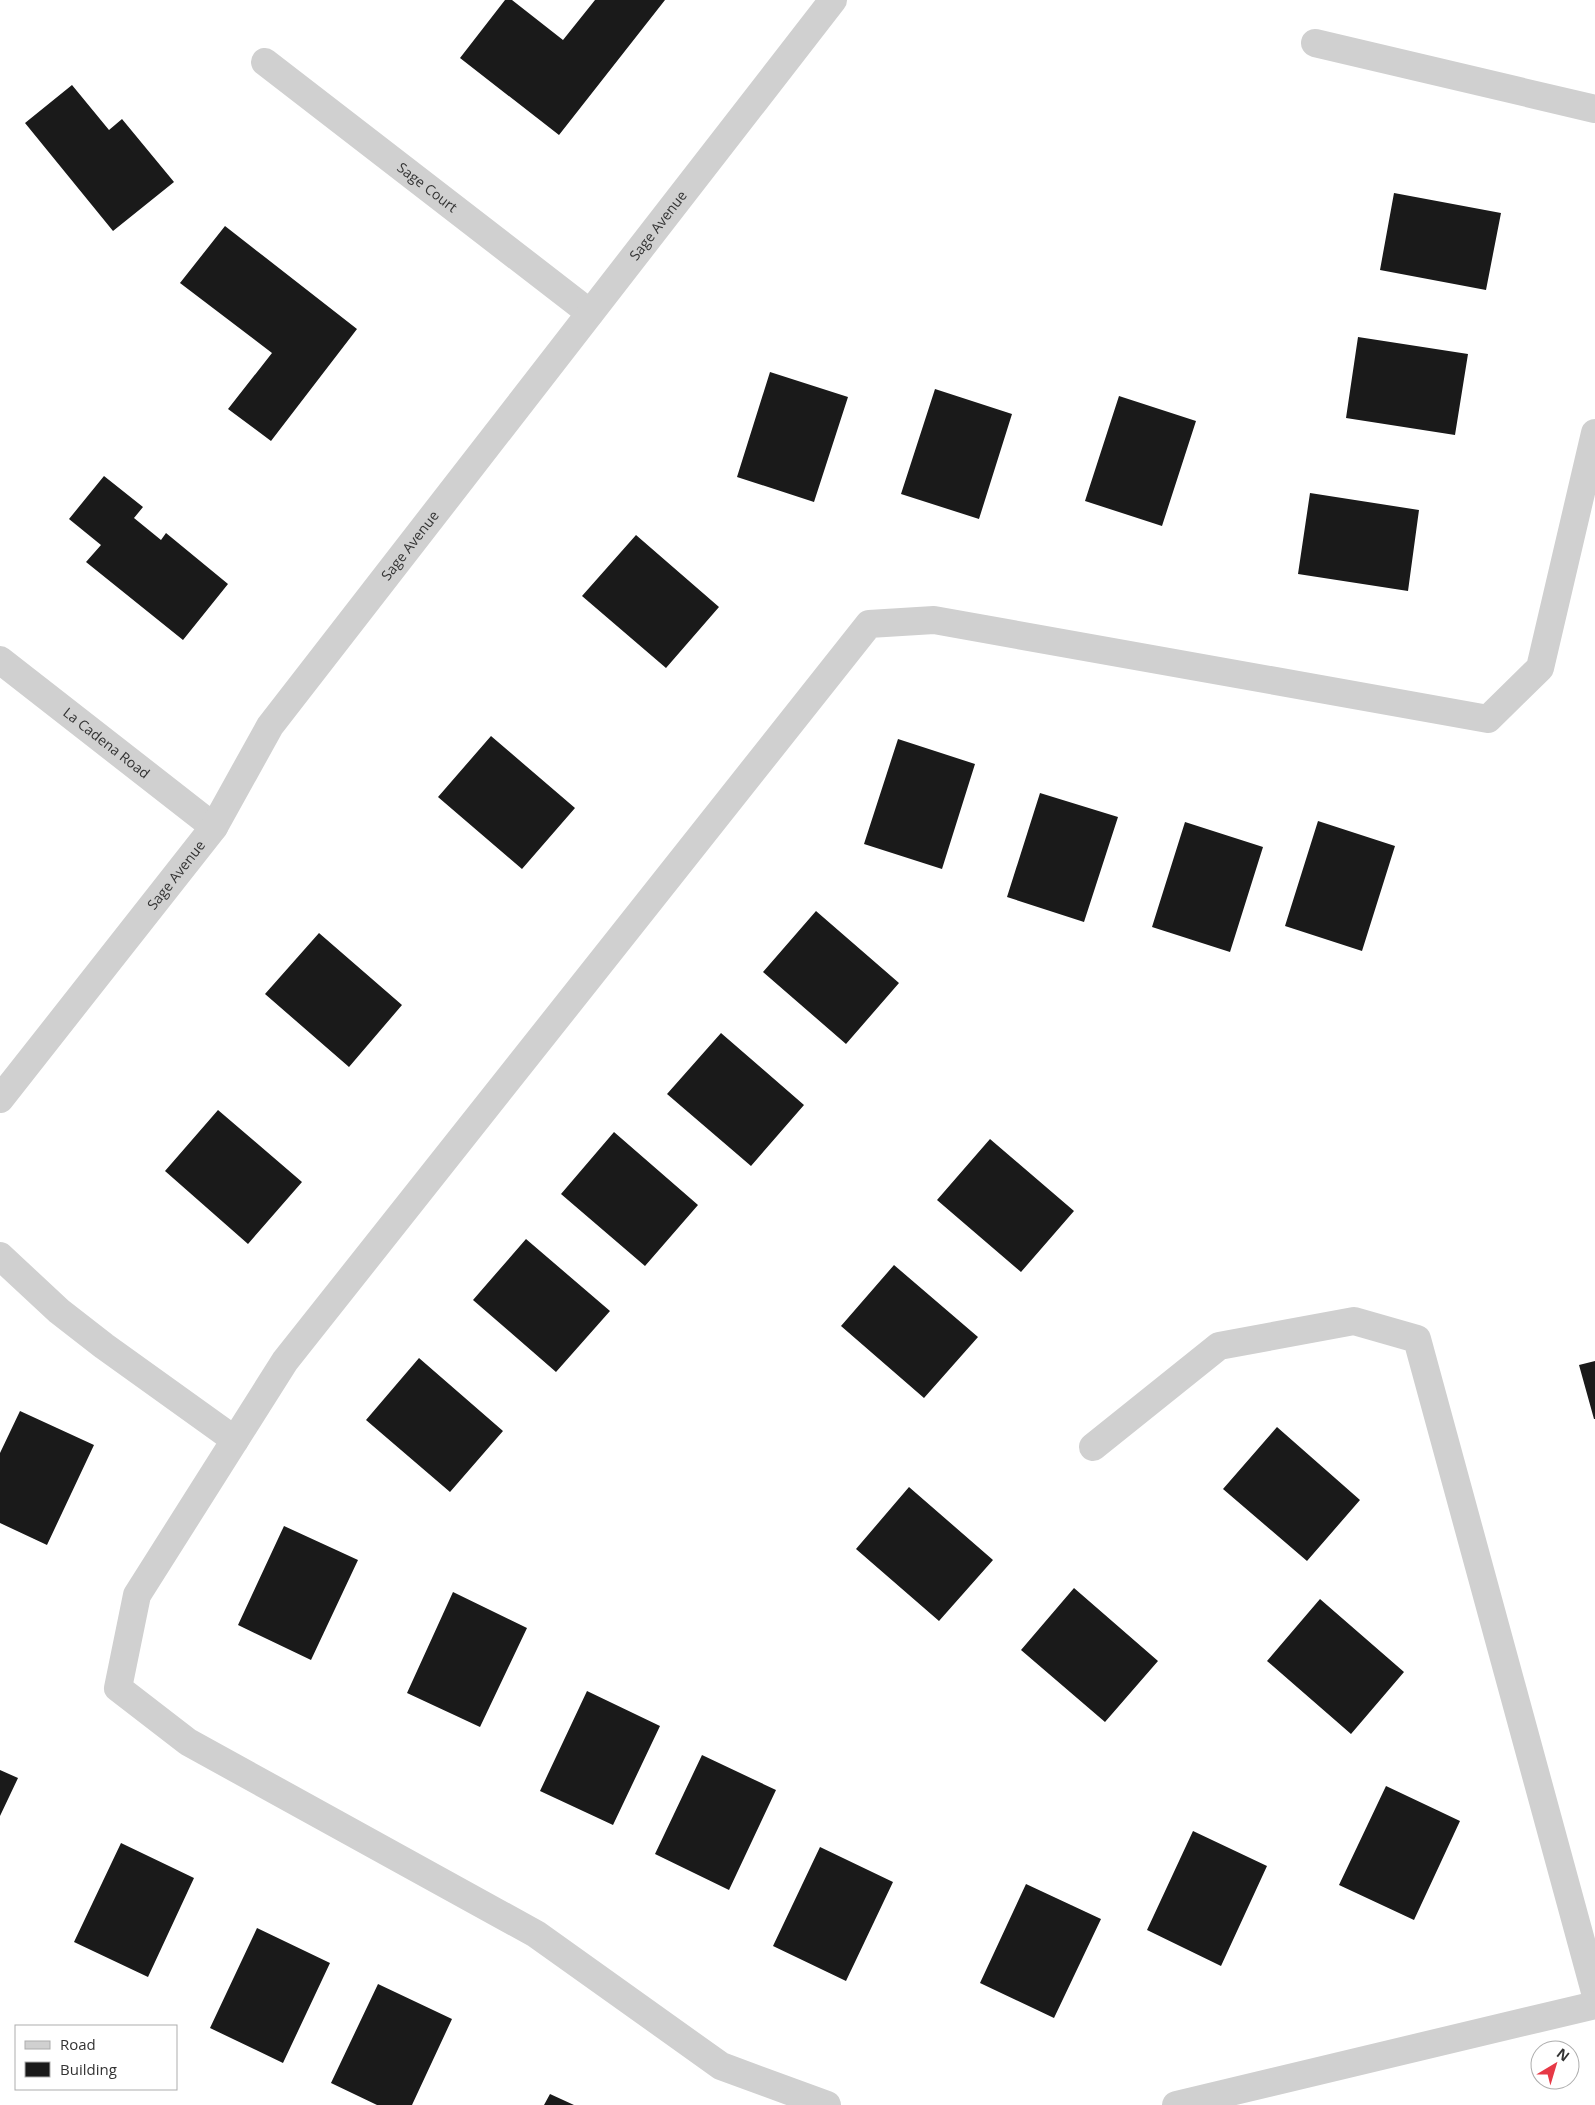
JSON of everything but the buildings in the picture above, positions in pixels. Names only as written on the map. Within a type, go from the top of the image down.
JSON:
[{"type":"street","name":"Sage Avenue","points":[[0,1099],[214,827],[270,726],[833,0]]},
{"type":"street","points":[[1315,43],[1595,109]]},
{"type":"street","name":"Sage Court","points":[[265,62],[590,313]]},
{"type":"street","points":[[827,2105],[721,2066],[536,1934],[188,1742],[118,1688],[137,1594],[285,1361],[869,624],[934,620],[1488,720],[1540,668],[1595,434]]},
{"type":"street","name":"La Cadena Road","points":[[0,660],[214,827]]},
{"type":"street","points":[[0,1256],[59,1311],[104,1346],[235,1440]]},
{"type":"street","points":[[1093,1447],[1219,1346],[1354,1321],[1417,1339],[1595,1992]]},
{"type":"street","points":[[1176,2105],[1595,2005]]}]
